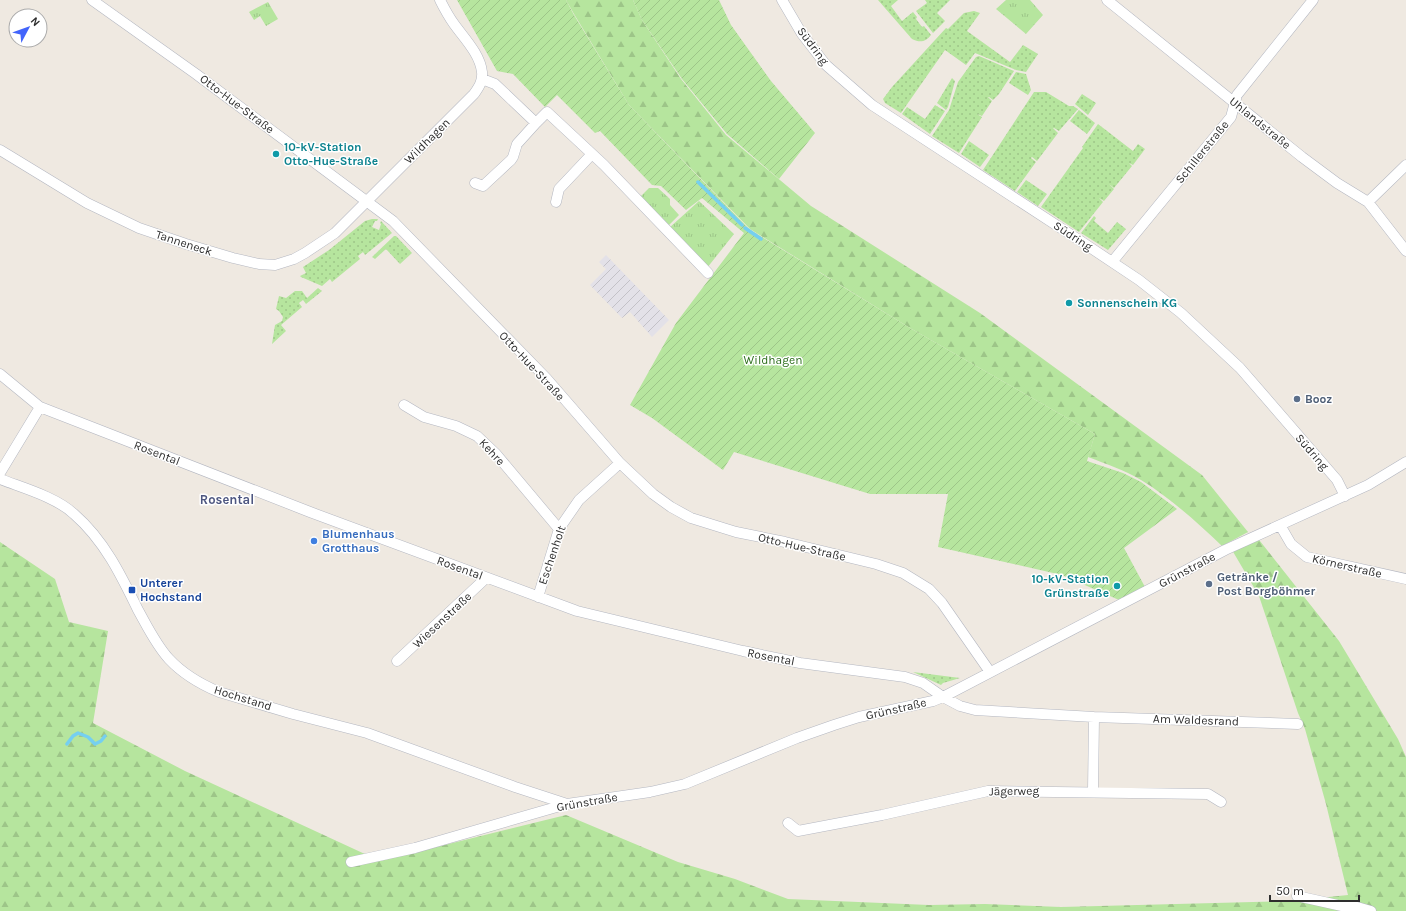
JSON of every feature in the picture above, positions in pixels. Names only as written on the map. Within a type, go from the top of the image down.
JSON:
[{"type":"street","name":"Otto-Hue-Straße","points":[[92,0],[184,65],[393,221],[547,380],[620,463],[653,494],[671,507],[691,518],[736,532],[876,564],[903,573],[929,589],[942,602],[990,672]]},
{"type":"street","points":[[440,0],[452,22],[475,54],[482,70],[482,79],[495,84],[536,123]]},
{"type":"street","name":"Südring","points":[[782,0],[802,34],[826,65],[872,105],[1139,280],[1181,313],[1240,368],[1337,480],[1345,496]]},
{"type":"street","name":"Uhlandstraße","points":[[1107,0],[1235,104],[1321,171],[1368,202],[1406,252]]},
{"type":"street","name":"Schillerstraße","points":[[1112,262],[1231,117],[1238,95],[1313,0]]},
{"type":"street","name":"Wildhagen","points":[[367,201],[474,94],[480,87],[482,79]]},
{"type":"street","points":[[475,183],[483,186],[511,160],[517,144],[547,112],[631,193],[708,274]]},
{"type":"street","name":"Tanneneck","points":[[0,150],[69,193],[122,220],[186,244],[232,258],[259,264],[275,265],[294,259],[305,253],[335,233],[367,201]]},
{"type":"street","points":[[556,202],[559,189],[592,154]]},
{"type":"street","points":[[1368,202],[1406,166]]},
{"type":"street","name":"Rosental","points":[[0,374],[40,408],[310,512],[577,611],[743,651],[800,663],[910,678],[923,683],[942,697]]},
{"type":"street","name":"Kehre","points":[[404,405],[424,417],[456,426],[477,436],[496,454],[559,528]]},
{"type":"street","points":[[0,473],[40,408]]},
{"type":"street","name":"Grünstraße","points":[[351,862],[414,848],[567,804],[650,792],[685,784],[834,725],[859,717],[933,701],[1225,550],[1345,496],[1406,462]]},
{"type":"street","name":"Eschenholt","points":[[538,597],[559,528],[579,500],[620,463]]},
{"type":"street","name":"Hochstand","points":[[0,479],[51,499],[70,510],[84,523],[98,538],[110,555],[144,621],[162,651],[178,668],[196,682],[219,692],[389,740],[516,787],[567,804]]},
{"type":"street","name":"Körnerstraße","points":[[1280,525],[1291,544],[1307,557],[1406,579]]},
{"type":"street","name":"Wiesenstraße","points":[[398,661],[486,578]]},
{"type":"street","name":"Am Waldesrand","points":[[942,697],[960,706],[975,710],[1094,717],[1298,724]]},
{"type":"street","points":[[1093,791],[1094,717]]},
{"type":"street","name":"Jägerweg","points":[[788,823],[798,831],[882,815],[988,790],[1208,794],[1220,802]]},
{"type":"street","points":[[1297,896],[1371,911]]},
{"type":"shaded area","points":[[606,255],[669,320],[652,337],[630,312],[622,318],[590,285],[606,269],[599,262]]},
{"type":"green space","name":"Wildhagen","points":[[457,0],[566,0],[629,105],[749,229],[910,328],[1095,434],[1087,461],[1123,473],[1141,482],[1177,509],[1124,548],[1145,587],[1119,600],[1062,575],[938,547],[948,494],[870,494],[734,452],[723,470],[652,418],[630,405],[676,323],[744,233],[702,198],[686,210],[661,186],[652,185],[600,131],[595,133],[557,95],[545,107],[513,74],[497,71]]},
{"type":"green space","points":[[566,0],[633,0],[642,20],[681,79],[726,135],[811,206],[980,313],[1202,475],[1248,532],[1222,546],[1183,511],[1152,487],[1128,473],[1088,457],[1095,434],[910,328],[750,229],[629,105]]},
{"type":"green space","points":[[633,0],[719,0],[731,25],[771,81],[815,133],[779,179],[727,134],[682,79],[642,20]]},
{"type":"green space","points":[[878,0],[898,0],[891,6],[902,21],[913,12],[922,27],[924,26],[931,35],[923,41],[912,39]]},
{"type":"green space","points":[[925,0],[950,0],[937,13],[945,21],[933,33],[916,11],[927,3]]},
{"type":"green space","points":[[1006,0],[1030,0],[1043,15],[1026,34],[996,9]]},
{"type":"green space","points":[[268,2],[278,19],[266,26],[260,16],[254,20],[249,12]]},
{"type":"green space","points":[[974,11],[980,13],[967,31],[1010,62],[1023,45],[1038,54],[1026,72],[1016,70],[975,53],[966,65],[945,50],[901,113],[885,103],[883,99],[892,87],[946,28],[948,29],[964,13]]},
{"type":"green space","points":[[979,56],[1014,71],[999,94],[993,100],[988,97],[992,101],[982,116],[977,114],[982,117],[959,153],[932,136],[949,110],[958,82],[976,57]]},
{"type":"green space","points":[[1016,72],[1026,74],[1031,90],[1028,95],[1009,83]]},
{"type":"green space","points":[[952,78],[955,81],[946,110],[937,103]]},
{"type":"green space","points":[[1034,92],[1046,92],[1069,106],[1073,106],[1078,109],[1059,131],[1053,128],[1058,133],[1037,161],[1032,157],[1031,158],[1036,162],[1015,191],[983,170]]},
{"type":"green space","points":[[1082,94],[1096,103],[1088,115],[1075,104]]},
{"type":"green space","points":[[935,105],[945,111],[930,134],[902,114],[907,107],[925,119]]},
{"type":"green space","points":[[1079,110],[1095,123],[1087,134],[1070,121]]},
{"type":"green space","points":[[1098,124],[1133,151],[1138,144],[1145,149],[1133,165],[1129,163],[1132,166],[1114,188],[1109,184],[1114,189],[1104,201],[1099,198],[1103,202],[1079,232],[1041,207],[1083,148],[1082,147]]},
{"type":"green space","points":[[969,141],[989,155],[980,167],[961,154]]},
{"type":"green space","points":[[1026,180],[1047,194],[1038,206],[1017,192]]},
{"type":"green space","points":[[649,188],[658,188],[670,199],[670,205],[679,215],[667,227],[640,197]]},
{"type":"green space","points":[[699,201],[734,234],[707,268],[669,228]]},
{"type":"green space","points":[[1094,216],[1096,218],[1094,221],[1108,233],[1117,222],[1126,229],[1108,250],[1081,233]]},
{"type":"green space","points":[[378,219],[372,227],[379,230],[381,221],[392,233],[365,255],[363,252],[358,256],[360,259],[332,282],[330,279],[322,286],[300,276],[306,273],[303,267],[329,250],[365,221]]},
{"type":"green space","points":[[394,236],[396,236],[412,253],[400,264],[386,249],[375,259],[372,257]]},
{"type":"green space","points":[[318,288],[322,291],[306,304],[303,300],[299,303],[302,307],[281,325],[286,331],[272,344],[275,325],[282,321],[283,317],[276,309],[279,296],[286,298],[295,291],[302,291],[307,298]]},
{"type":"green space","points":[[1256,536],[1339,641],[1398,739],[1406,757],[1406,911],[0,911],[0,542],[55,579],[69,622],[108,631],[93,723],[185,771],[380,861],[566,815],[678,862],[735,879],[788,899],[929,905],[985,904],[1061,907],[1290,901],[1348,895],[1326,804],[1305,729],[1298,713],[1259,596],[1232,550]]},
{"type":"green space","points":[[913,672],[960,678],[941,685]]},
{"type":"waterway","points":[[698,182],[742,225]]},
{"type":"waterway","points":[[745,228],[761,239]]},
{"type":"waterway","points":[[67,744],[73,736],[78,733],[88,737],[95,744],[101,741],[105,736]]},
{"type":"place","name":"10-kV-Station Otto-Hue-Straße","points":[[276,154]]},
{"type":"place","name":"Sonnenschein KG","points":[[1069,303]]},
{"type":"place","name":"Booz","points":[[1297,399]]},
{"type":"place","name":"Blumenhaus Grotthaus","points":[[314,541]]},
{"type":"place","name":"Getränke / Post Borgböhmer","points":[[1209,584]]},
{"type":"place","name":"10-kV-Station Grünstraße","points":[[1117,586]]},
{"type":"place","name":"Unterer Hochstand","points":[[132,590]]},
{"type":"district","name":"Rosental","points":[[227,499]]}]
